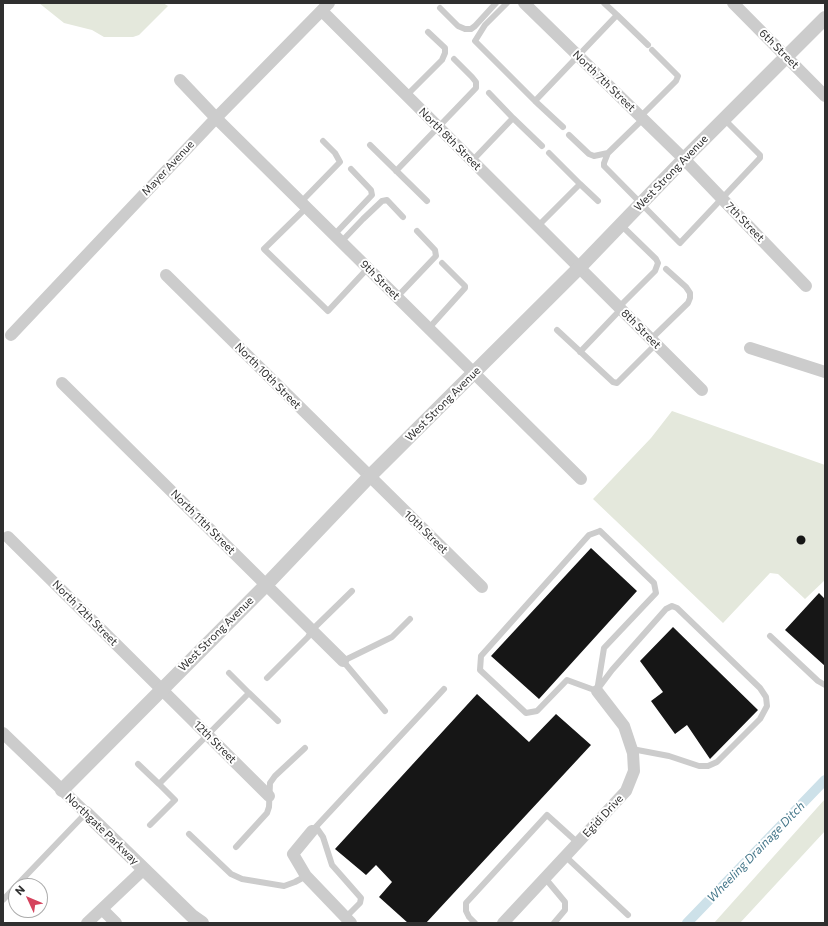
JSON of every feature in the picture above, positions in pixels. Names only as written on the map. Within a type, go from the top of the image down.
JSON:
[{"type":"street","name":"North 7th Street","points":[[524,3],[684,159]]},
{"type":"street","name":"6th Street","points":[[733,3],[825,96]]},
{"type":"street","name":"North 8th Street","points":[[325,7],[438,127],[579,268]]},
{"type":"street","name":"Mayer Avenue","points":[[11,336],[216,118],[325,7]]},
{"type":"street","name":"West Strong Avenue","points":[[62,790],[266,584],[369,477],[579,268],[684,159],[825,18]]},
{"type":"street","name":"9th Street","points":[[180,80],[216,118],[581,479]]},
{"type":"street","name":"7th Street","points":[[684,159],[806,286]]},
{"type":"street","name":"8th Street","points":[[579,268],[702,390]]},
{"type":"street","name":"North 10th Street","points":[[166,275],[369,477]]},
{"type":"street","points":[[750,348],[825,372]]},
{"type":"street","name":"North 11th Street","points":[[62,383],[343,661]]},
{"type":"street","name":"10th Street","points":[[369,477],[482,587]]},
{"type":"street","name":"North 12th Street","points":[[8,537],[161,689]]},
{"type":"street","name":"12th Street","points":[[161,689],[269,796]]},
{"type":"street","name":"Egidi Drive","points":[[507,922],[545,878],[626,791],[634,771],[632,749],[624,726],[596,691]]},
{"type":"street","name":"Northgate Parkway","points":[[3,733],[192,916],[202,923]]},
{"type":"street","points":[[314,829],[293,854],[306,876],[348,920]]},
{"type":"street","points":[[87,923],[144,869]]},
{"type":"street","points":[[102,909],[116,923]]},
{"type":"lane","points":[[440,8],[458,26],[465,29],[470,29],[475,26],[496,3]]},
{"type":"lane","points":[[507,3],[485,25],[475,41],[563,127]]},
{"type":"lane","points":[[604,3],[678,76],[676,81],[608,153],[604,163],[606,169],[680,243],[760,158],[760,155],[724,119]]},
{"type":"lane","points":[[535,100],[617,15]]},
{"type":"lane","points":[[407,95],[442,60],[445,53],[445,48],[428,32]]},
{"type":"lane","points":[[396,171],[476,88],[476,82],[454,60]]},
{"type":"lane","points":[[489,93],[542,146]]},
{"type":"lane","points":[[472,161],[513,118]]},
{"type":"lane","points":[[569,135],[589,154],[594,156],[608,153]]},
{"type":"lane","points":[[323,141],[335,153],[340,162],[264,249],[328,311],[368,268]]},
{"type":"lane","points":[[370,145],[427,201]]},
{"type":"lane","points":[[548,153],[598,201]]},
{"type":"lane","points":[[338,238],[372,195],[371,190],[351,169]]},
{"type":"lane","points":[[538,226],[580,184]]},
{"type":"lane","points":[[338,238],[363,219],[382,201],[387,200],[404,217]]},
{"type":"lane","points":[[580,352],[655,271],[658,263],[656,258],[621,225]]},
{"type":"lane","points":[[397,297],[436,256],[435,250],[417,231]]},
{"type":"lane","points":[[428,328],[465,288],[465,286],[442,263]]},
{"type":"lane","points":[[557,330],[613,382],[617,383],[688,303],[690,293],[686,287],[666,269]]},
{"type":"lane","points":[[600,531],[654,583],[656,593],[604,648],[596,691],[568,680],[537,711],[526,713],[480,670],[481,656],[589,535],[600,531]]},
{"type":"lane","points":[[267,678],[308,637],[312,630],[352,591]]},
{"type":"lane","points":[[596,691],[612,670],[666,609],[672,606],[677,608],[760,688],[766,697],[767,706],[760,719],[717,762],[708,766],[699,766],[669,756],[632,749]]},
{"type":"lane","points":[[385,711],[343,661],[392,637],[410,619]]},
{"type":"lane","points":[[770,636],[818,681],[825,685]]},
{"type":"lane","points":[[229,673],[278,721]]},
{"type":"lane","points":[[348,920],[360,904],[361,898],[332,865],[323,837],[314,829],[444,689]]},
{"type":"lane","points":[[159,784],[249,693]]},
{"type":"lane","points":[[236,847],[267,813],[270,783],[275,776],[304,748]]},
{"type":"lane","points":[[138,764],[174,800],[150,826]]},
{"type":"lane","points":[[24,878],[86,813]]},
{"type":"lane","points":[[475,923],[466,911],[466,903],[547,815],[578,843]]},
{"type":"lane","points":[[189,834],[231,874],[242,879],[284,886],[306,876]]},
{"type":"lane","points":[[565,856],[628,915]]},
{"type":"lane","points":[[545,878],[565,902],[565,910],[554,923]]},
{"type":"shaded area","points":[[39,3],[163,3],[168,6],[139,35],[133,37],[104,37],[92,30],[64,23]]},
{"type":"shaded area","points":[[672,411],[825,465],[825,580],[805,599],[778,574],[770,573],[723,623],[593,499],[651,438]]},
{"type":"shaded area","points":[[825,799],[825,831],[740,923],[714,923]]},
{"type":"building","points":[[801,535],[806,540],[801,545],[796,540]]},
{"type":"building","points":[[591,548],[637,591],[539,699],[491,656]]},
{"type":"building","points":[[819,593],[825,599],[825,666],[785,630]]},
{"type":"building","points":[[673,627],[758,710],[710,759],[687,725],[675,734],[651,701],[663,692],[640,661]]},
{"type":"building","points":[[477,694],[529,742],[556,714],[591,745],[426,923],[408,923],[379,897],[392,882],[376,865],[366,875],[335,849]]},
{"type":"waterway","name":"Wheeling Drainage Ditch","points":[[687,923],[825,780]]}]
